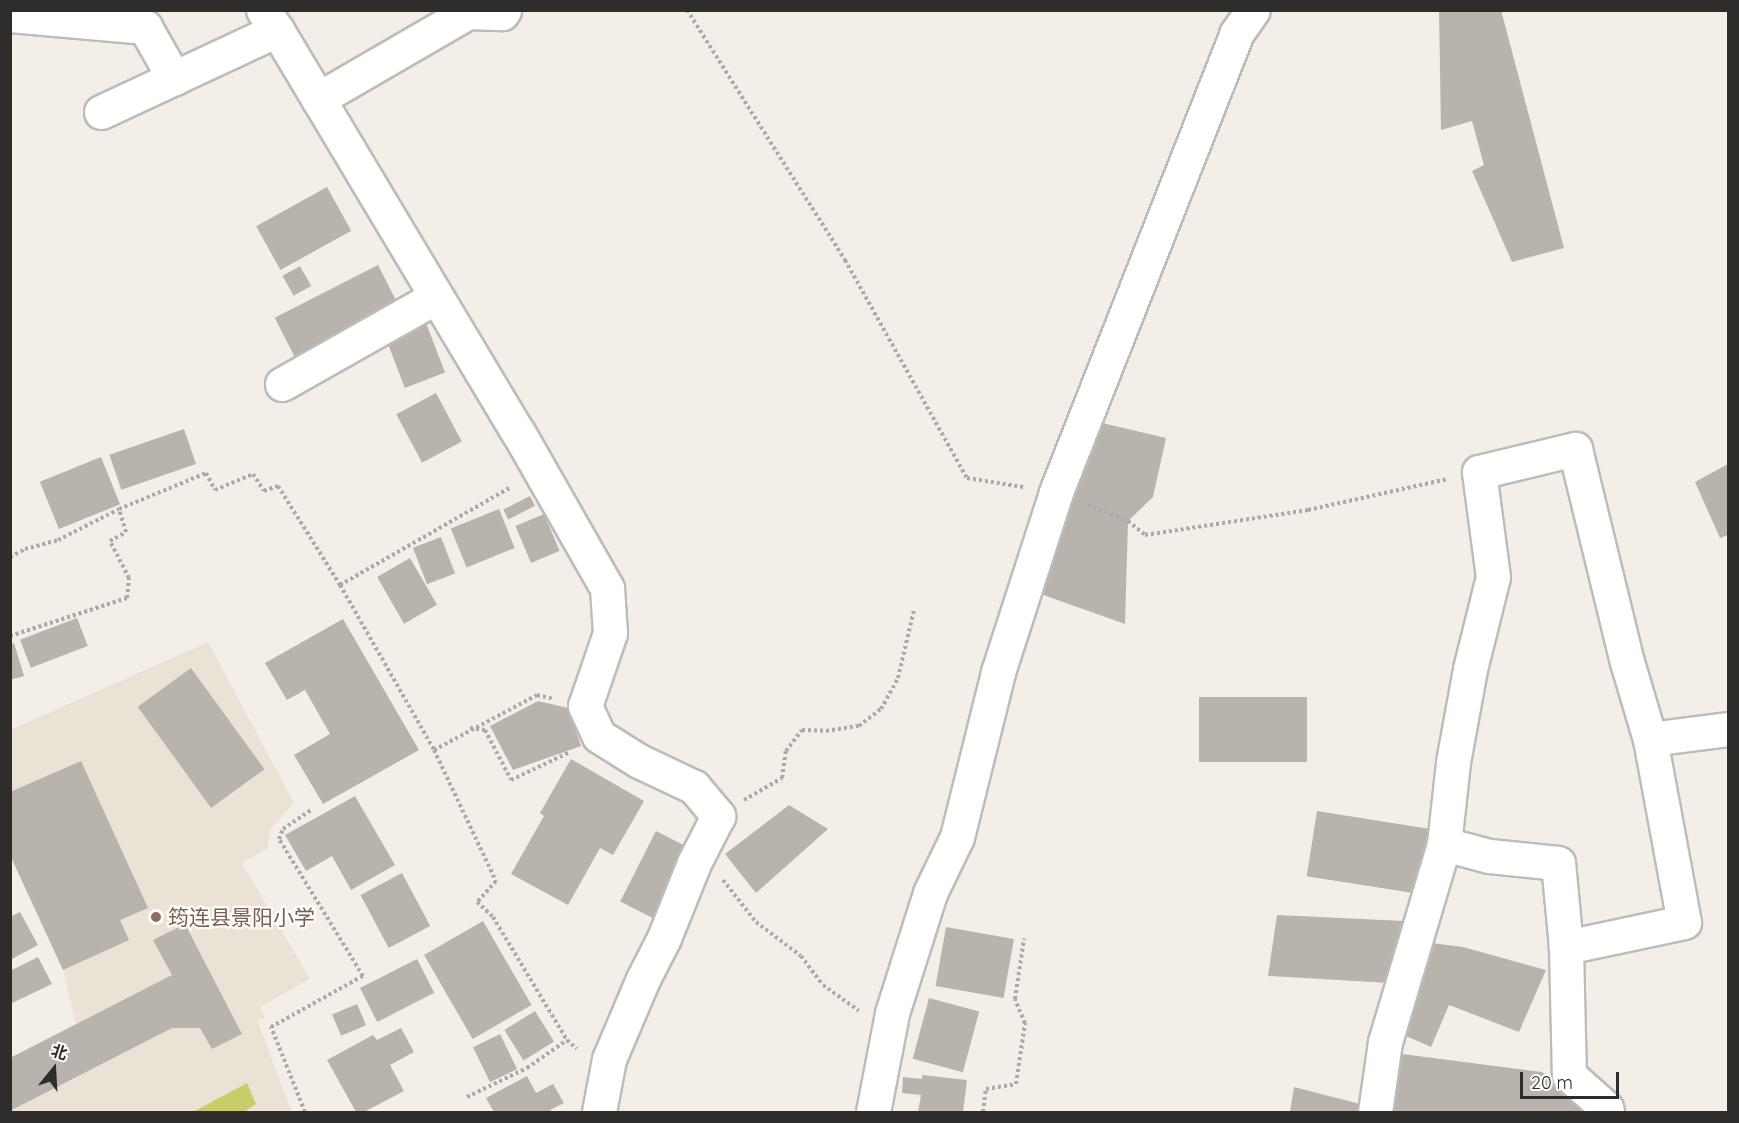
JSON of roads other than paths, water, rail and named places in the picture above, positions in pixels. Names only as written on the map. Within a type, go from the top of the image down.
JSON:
[{"type":"street","points":[[318,99],[468,12],[502,13],[504,10]]},
{"type":"street","points":[[873,1113],[892,1013],[930,893],[957,837],[998,672],[1056,492],[1236,34],[1253,10]]},
{"type":"street","points":[[10,15],[145,27],[174,78]]},
{"type":"street","points":[[101,112],[174,78],[270,20],[540,470],[607,588],[610,633],[585,706],[599,736],[639,761],[694,787],[718,816],[694,863],[664,938],[643,979],[609,1059],[599,1113]]},
{"type":"street","points":[[282,384],[436,297]]},
{"type":"street","points":[[1375,1113],[1385,1042],[1444,844],[1453,762],[1470,669],[1493,578],[1479,472],[1575,449],[1627,662],[1650,739],[1684,922],[1566,947]]},
{"type":"street","points":[[1650,739],[1728,729]]},
{"type":"street","points":[[1444,844],[1489,856],[1558,863],[1566,947],[1569,1075],[1605,1108],[1607,1113]]},
{"type":"place","name":"筠连县景阳小学","points":[[156,917]]}]
